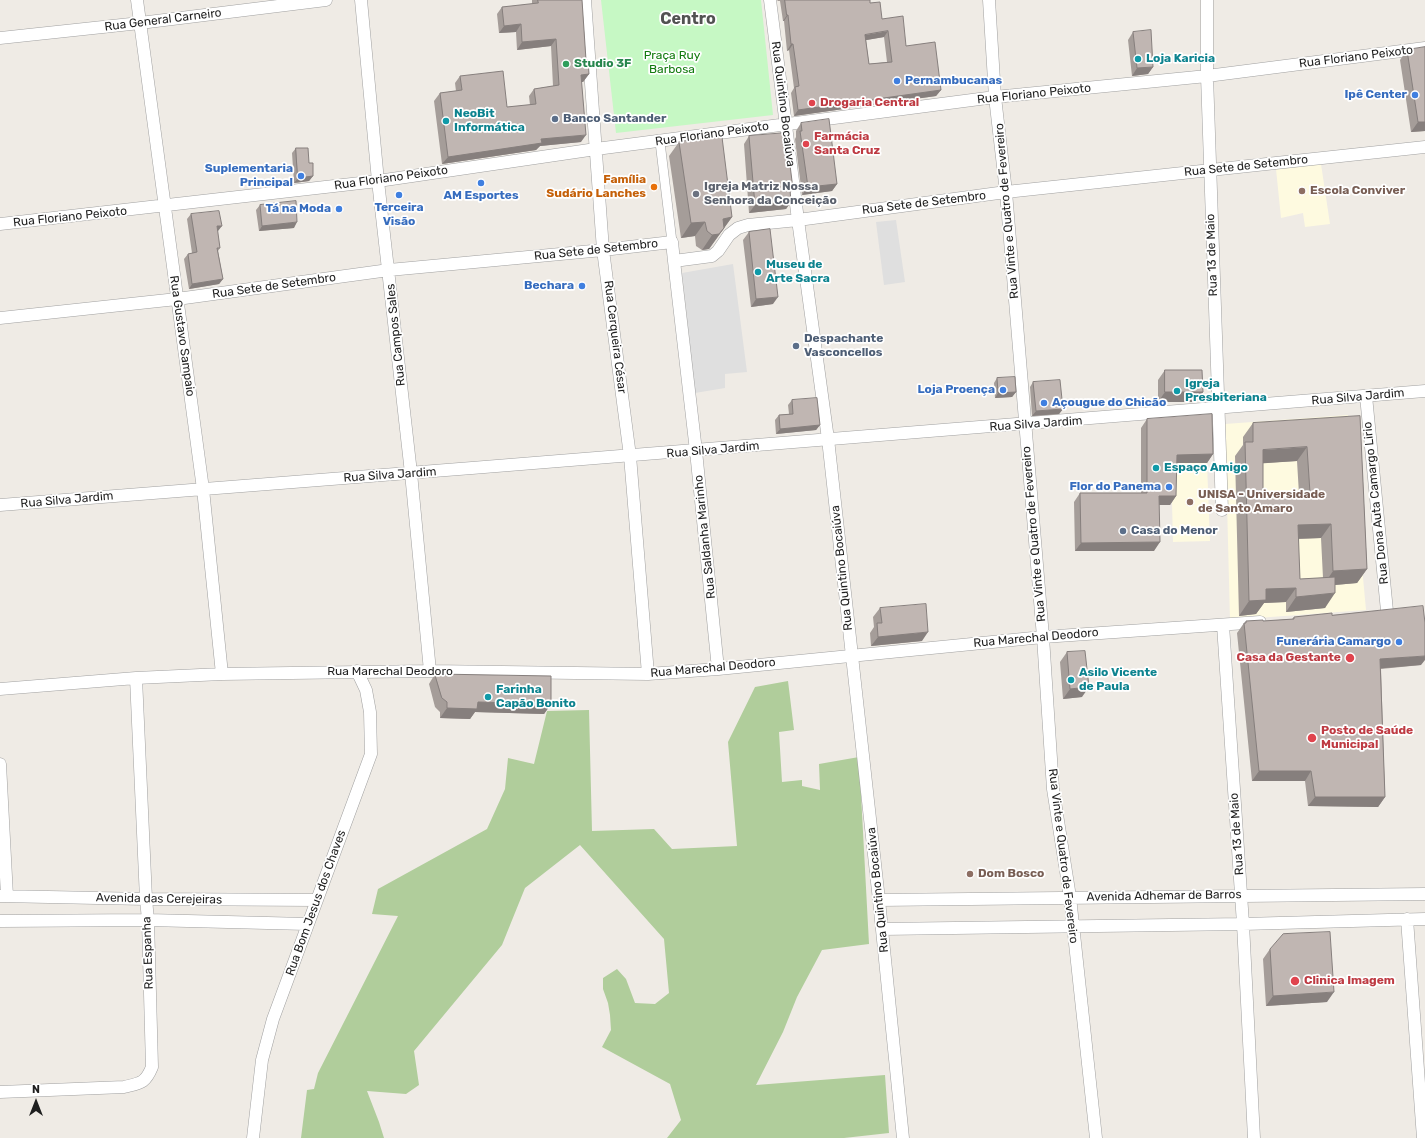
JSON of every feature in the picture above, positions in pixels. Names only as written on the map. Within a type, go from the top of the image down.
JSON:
[{"type":"street","name":"Rua Gustavo Sampaio","points":[[137,0],[203,489],[222,674]]},
{"type":"street","name":"Rua General Carneiro","points":[[0,38],[140,23],[326,0]]},
{"type":"street","name":"Rua Campos Sales","points":[[361,0],[378,181],[411,473],[430,671]]},
{"type":"street","name":"Rua Cerqueira César","points":[[585,0],[604,250],[630,456],[648,674]]},
{"type":"street","name":"Rua Quintino Bocaiúva","points":[[770,0],[828,439],[850,643],[853,656],[903,1138]]},
{"type":"street","name":"Rua Vinte e Quatro de Fevereiro","points":[[989,0],[996,97],[1006,192],[1043,637],[1053,789],[1070,897],[1096,1138]]},
{"type":"street","name":"Rua 13 de Maio","points":[[1207,0],[1207,76],[1217,409],[1222,510]]},
{"type":"street","name":"Rua Floriano Peixoto","points":[[0,224],[378,181],[596,149],[660,142],[996,97],[1207,76],[1425,48]]},
{"type":"street","points":[[660,142],[672,242]]},
{"type":"street","name":"Rua Sete de Setembro","points":[[0,318],[177,299],[389,270],[604,250],[672,242],[674,261],[712,256],[718,251],[729,235],[738,228],[748,225],[798,220],[1006,192],[1425,147]]},
{"type":"street","name":"Rua Saldanha Marinho","points":[[674,261],[696,451],[718,669]]},
{"type":"street","name":"Rua Silva Jardim","points":[[0,505],[696,451],[828,439],[1025,425],[1425,391]]},
{"type":"street","name":"Rua Dona Auta Camargo Lirio","points":[[1366,396],[1383,611],[1402,609]]},
{"type":"street","name":"Rua Marechal Deodoro","points":[[0,689],[136,678],[222,674],[430,671],[648,674],[718,669],[1043,637],[1270,621]]},
{"type":"street","name":"Rua 13 de Maio","points":[[1223,625],[1243,924],[1254,1138]]},
{"type":"street","name":"Rua Bom Jesus dos Chaves","points":[[253,1138],[262,1060],[273,1019],[371,754],[370,712],[366,690],[357,671]]},
{"type":"street","name":"Rua Espanha","points":[[0,1092],[124,1086],[140,1083],[148,1077],[152,1067],[148,920],[136,678]]},
{"type":"street","points":[[0,764],[3,896]]},
{"type":"street","name":"Avenida Adhemar de Barros","points":[[879,900],[1425,894]]},
{"type":"street","name":"Avenida das Cerejeiras","points":[[3,896],[317,900]]},
{"type":"street","points":[[1407,919],[1423,1138]]},
{"type":"street","points":[[882,929],[1072,925],[1243,924],[1425,919]]},
{"type":"street","name":"Avenida das Cerejeiras","points":[[0,920],[148,920],[307,924]]},
{"type":"shaded area","name":"Escola Conviver","points":[[1321,164],[1330,224],[1305,227],[1303,213],[1281,218],[1276,169]]},
{"type":"shaded area","points":[[896,220],[905,282],[884,285],[876,222]]},
{"type":"shaded area","points":[[733,264],[747,372],[725,374],[725,388],[695,393],[682,273]]},
{"type":"shaded area","points":[[1348,415],[1366,610],[1230,620],[1225,424]]},
{"type":"shaded area","name":"UNISA - Universidade de Santo Amaro","points":[[1171,463],[1207,463],[1210,541],[1173,542]]},
{"type":"green space","name":"Praça Ruy Barbosa","points":[[601,0],[761,0],[773,115],[616,133]]},
{"type":"green space","points":[[788,681],[794,730],[779,732],[782,782],[802,780],[802,786],[820,790],[819,764],[859,757],[869,944],[822,950],[797,997],[783,1032],[756,1085],[885,1075],[889,1133],[844,1138],[667,1138],[681,1120],[670,1084],[602,1047],[611,1030],[608,1003],[603,989],[603,978],[617,969],[626,979],[635,1003],[655,1004],[669,993],[664,939],[580,845],[525,888],[502,945],[414,1051],[419,1085],[406,1094],[367,1091],[384,1138],[301,1138],[307,1090],[314,1089],[318,1073],[398,916],[372,914],[378,889],[487,829],[505,789],[508,758],[534,764],[547,711],[589,710],[592,831],[654,829],[672,849],[737,846],[728,742],[755,687]]},
{"type":"building","points":[[538,0],[582,0],[586,60],[588,60],[589,74],[581,75],[586,135],[541,139],[542,143],[448,157],[440,93],[462,90],[460,76],[503,71],[507,107],[536,104],[534,89],[559,85],[556,39],[522,42],[521,24],[504,26],[502,7],[538,3]]},
{"type":"building","points":[[785,0],[870,0],[870,3],[880,2],[882,19],[903,16],[906,46],[935,42],[941,90],[798,110],[795,87],[799,86]],"holes":[[[888,31],[892,62],[869,64],[865,35]]]},
{"type":"building","points":[[1151,30],[1153,67],[1137,68],[1133,32]]},
{"type":"building","points":[[1425,47],[1425,122],[1418,122],[1407,50]]},
{"type":"building","points":[[829,119],[837,184],[808,187],[800,131],[802,131],[801,123]]},
{"type":"building","points":[[786,133],[793,189],[790,190],[791,202],[755,205],[749,136]]},
{"type":"building","name":"Igreja Matriz Nossa Senhora da Conceição","points":[[722,137],[732,217],[723,219],[724,228],[719,234],[712,235],[707,231],[705,222],[691,223],[679,142]]},
{"type":"building","points":[[296,148],[308,148],[309,163],[313,163],[313,176],[298,178]]},
{"type":"building","points":[[296,201],[297,222],[262,226],[260,205]]},
{"type":"building","points":[[219,211],[222,226],[217,226],[220,248],[217,248],[223,279],[192,284],[188,254],[197,252],[191,214]]},
{"type":"building","name":"Museu de Arte Sacra","points":[[770,229],[778,297],[756,299],[749,232]]},
{"type":"building","points":[[1165,370],[1202,370],[1203,392],[1165,392]]},
{"type":"building","points":[[1015,377],[1016,392],[998,393],[997,378]]},
{"type":"building","points":[[1060,380],[1063,409],[1036,411],[1033,382]]},
{"type":"building","points":[[817,398],[820,425],[780,429],[779,415],[793,414],[792,400]]},
{"type":"building","points":[[1212,414],[1213,454],[1177,455],[1176,496],[1159,496],[1160,542],[1081,543],[1080,493],[1147,493],[1147,419]]},
{"type":"building","points":[[1360,416],[1367,569],[1333,571],[1331,524],[1298,525],[1300,579],[1335,577],[1335,593],[1296,597],[1296,588],[1266,589],[1266,600],[1249,601],[1245,442],[1253,442],[1253,423]],"holes":[[[1307,447],[1310,493],[1263,495],[1263,450]]]},
{"type":"building","points":[[926,604],[928,632],[878,637],[877,623],[882,623],[880,608]]},
{"type":"building","name":"Posto de Saúde Municipal","points":[[1423,606],[1425,623],[1425,656],[1380,659],[1385,797],[1315,797],[1311,771],[1259,771],[1244,623],[1246,623],[1246,621],[1294,619],[1294,617],[1332,613],[1332,615]]},
{"type":"building","points":[[1085,651],[1089,687],[1070,689],[1067,652]]},
{"type":"building","name":"Farinha Capão Bonito","points":[[435,674],[551,676],[551,704],[478,702],[477,709],[447,708],[447,702],[442,698]]},
{"type":"building","name":"Clinica Imagem","points":[[1330,932],[1334,992],[1273,996],[1270,949],[1283,934]]},
{"type":"place","name":"Loja Karicia","points":[[1138,59]]},
{"type":"place","name":"Studio 3F","points":[[566,64]]},
{"type":"place","name":"Pernambucanas","points":[[897,81]]},
{"type":"place","name":"Ipê Center","points":[[1415,95]]},
{"type":"place","name":"Drogaria Central","points":[[812,103]]},
{"type":"place","name":"Banco Santander","points":[[555,119]]},
{"type":"place","name":"NeoBit Informática","points":[[446,121]]},
{"type":"place","name":"Farmácia Santa Cruz","points":[[806,144]]},
{"type":"place","name":"Suplementaria Principal","points":[[301,176]]},
{"type":"place","name":"AM Esportes","points":[[481,183]]},
{"type":"place","name":"Família Sudário Lanches","points":[[654,187]]},
{"type":"place","name":"Escola Conviver","points":[[1302,191]]},
{"type":"place","name":"Igreja Matriz Nossa Senhora da Conceição","points":[[696,194]]},
{"type":"place","name":"Terceira Visão","points":[[399,195]]},
{"type":"place","name":"Tá na Moda","points":[[339,209]]},
{"type":"place","name":"Museu de Arte Sacra","points":[[758,272]]},
{"type":"place","name":"Bechara","points":[[582,286]]},
{"type":"place","name":"Despachante Vasconcellos","points":[[796,346]]},
{"type":"place","name":"Loja Proença","points":[[1003,390]]},
{"type":"place","name":"Igreja Presbiteriana","points":[[1177,391]]},
{"type":"place","name":"Açougue do Chicão","points":[[1044,403]]},
{"type":"place","name":"Espaço Amigo","points":[[1156,468]]},
{"type":"place","name":"Flor do Panema","points":[[1169,487]]},
{"type":"place","name":"UNISA - Universidade de Santo Amaro","points":[[1190,502]]},
{"type":"place","name":"Casa do Menor","points":[[1123,531]]},
{"type":"place","name":"Funerária Camargo","points":[[1399,642]]},
{"type":"place","name":"Casa da Gestante","points":[[1350,658]]},
{"type":"place","name":"Asilo Vicente de Paula","points":[[1071,680]]},
{"type":"place","name":"Farinha Capão Bonito","points":[[488,697]]},
{"type":"place","name":"Posto de Saúde Municipal","points":[[1312,738]]},
{"type":"place","name":"Dom Bosco","points":[[970,874]]},
{"type":"place","name":"Clinica Imagem","points":[[1295,981]]},
{"type":"district","name":"Centro","points":[[688,19]]}]
